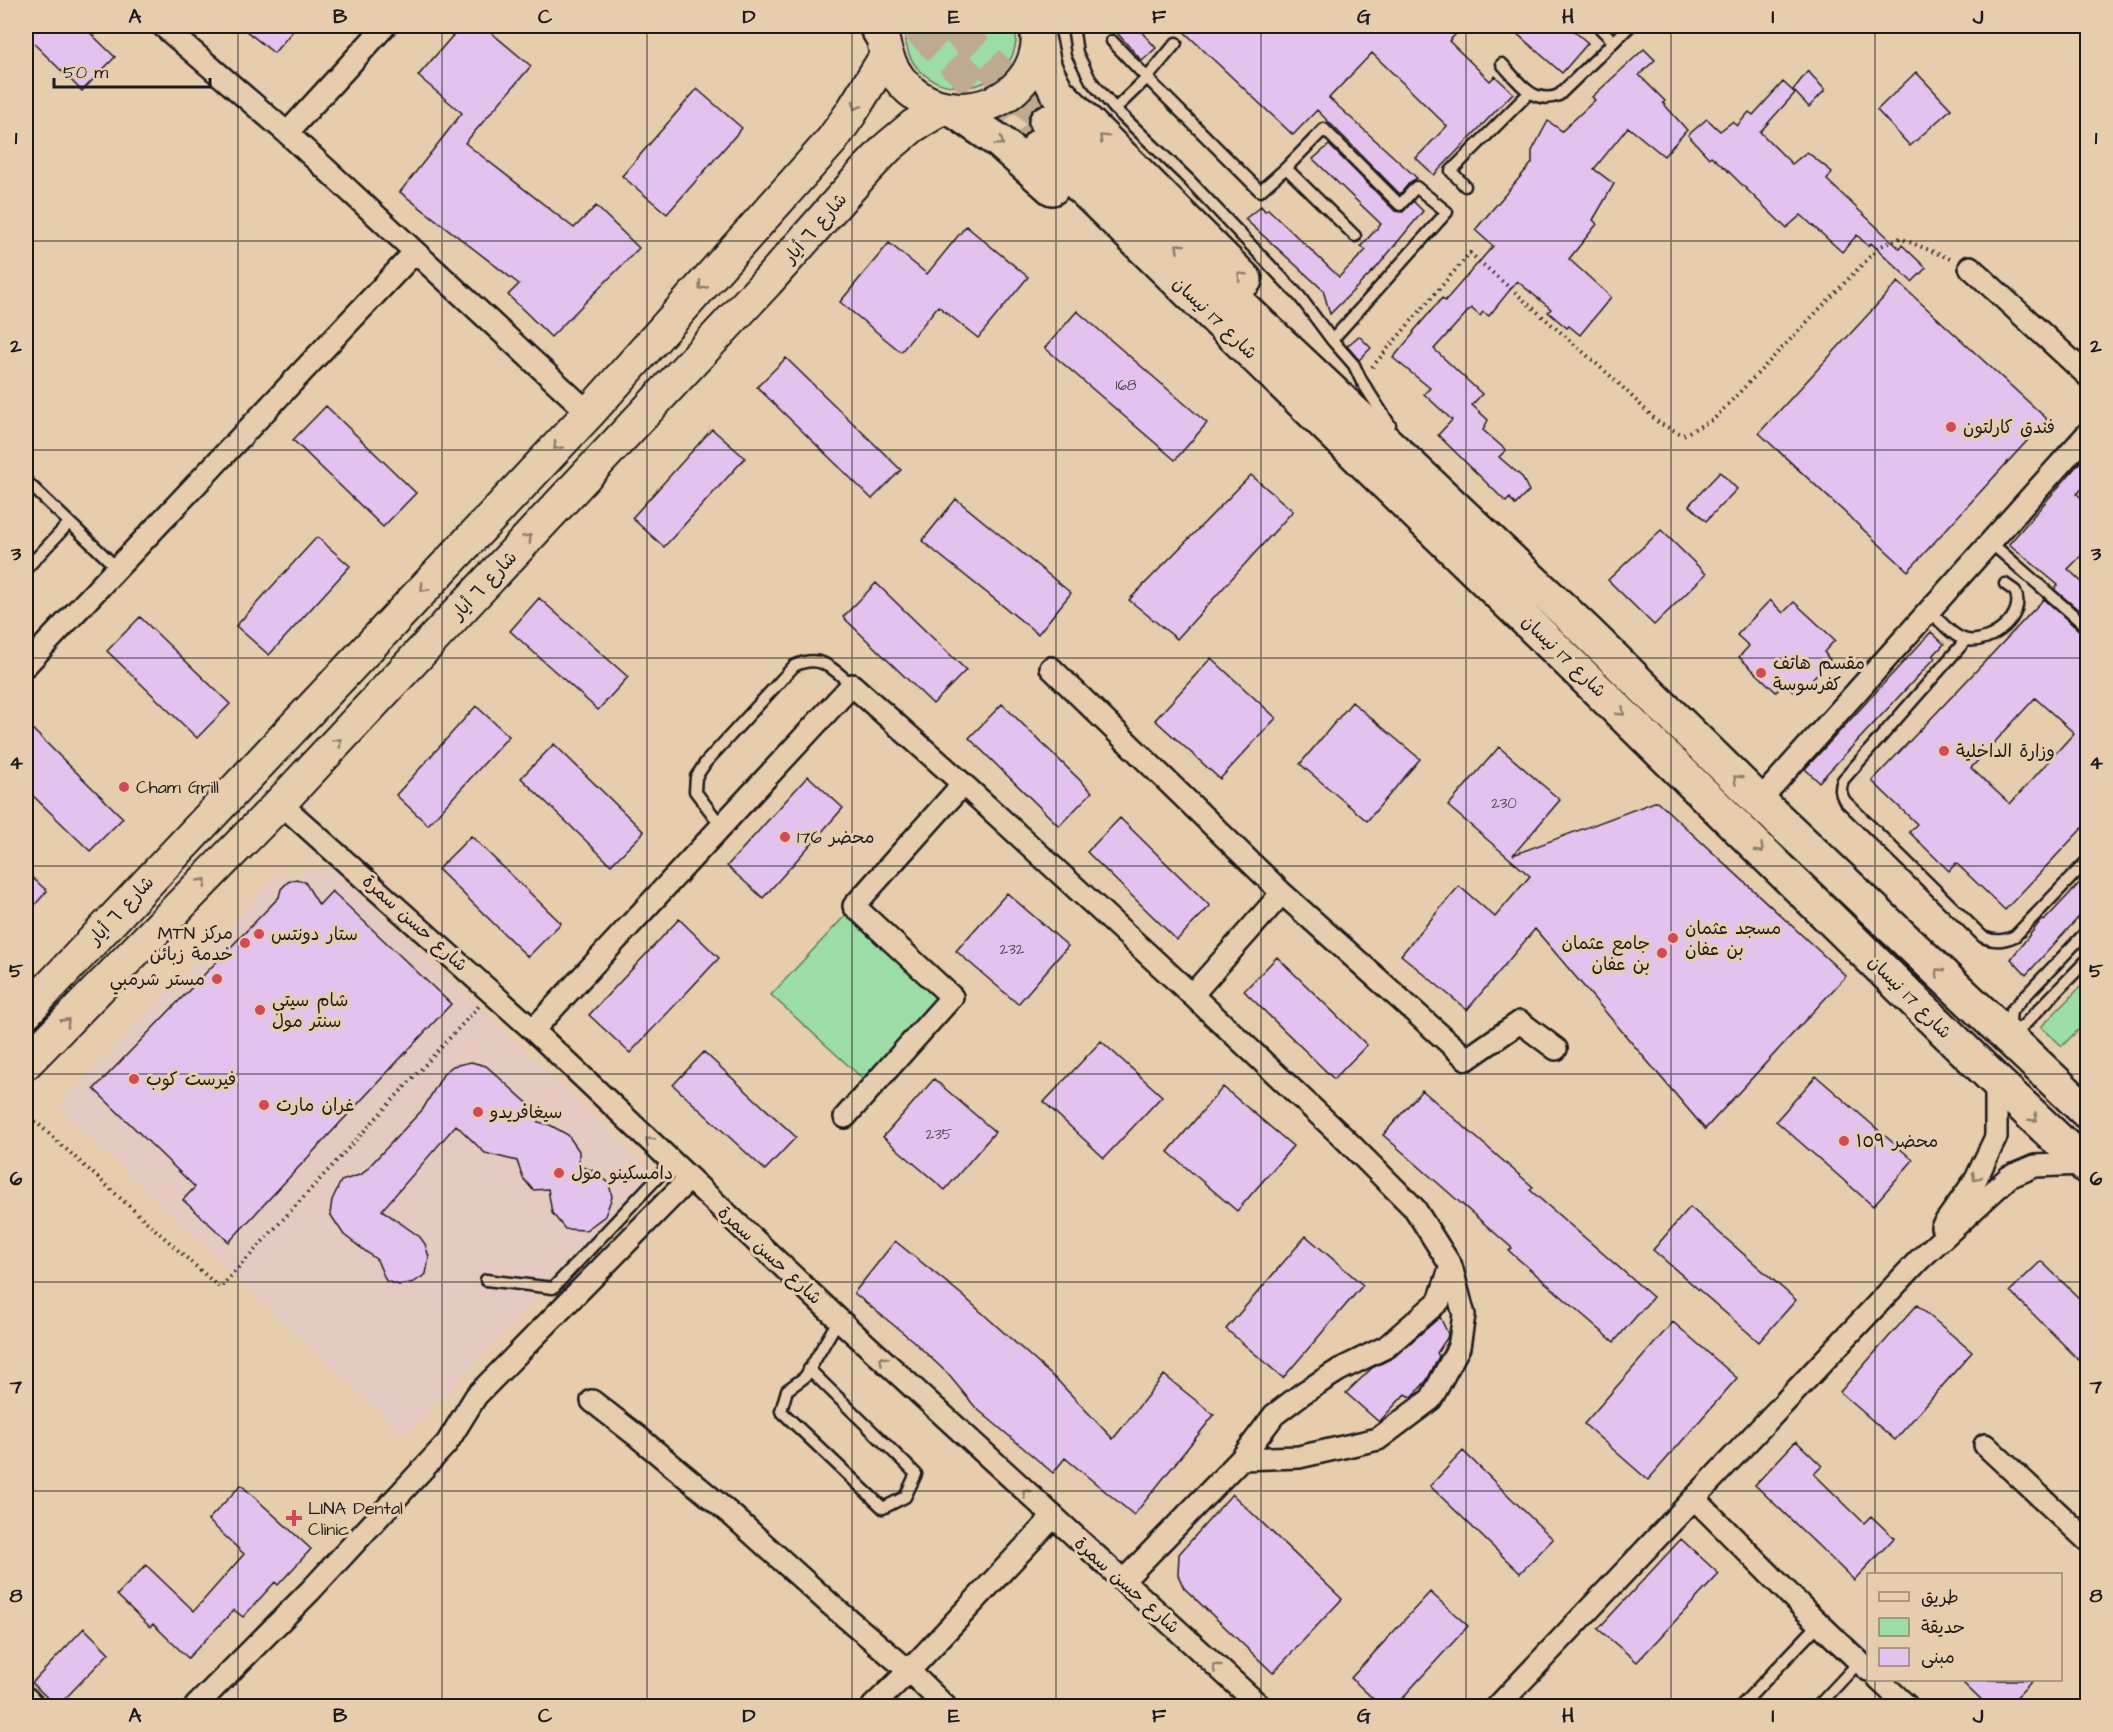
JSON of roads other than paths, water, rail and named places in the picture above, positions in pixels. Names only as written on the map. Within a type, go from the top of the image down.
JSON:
[{"type":"main road","points":[[947,108],[969,109],[987,105],[1003,97],[1017,86],[1035,55],[1038,32]]},
{"type":"main road","points":[[1038,32],[1045,69],[1057,92],[1390,425],[1510,538],[1570,599],[1588,633]]},
{"type":"main road","points":[[882,36],[899,79],[918,97],[947,108],[1000,142],[1025,163],[1474,588],[1564,657]]},
{"type":"main road","name":"شارع ٦ أيار","points":[[26,1012],[589,412],[832,140],[851,113],[882,36]]},
{"type":"main road","name":"شارع ٦ أيار","points":[[26,1063],[280,803],[767,282],[888,147],[913,126],[947,108]]},
{"type":"main road","name":"شارع 17 نيسان","points":[[2085,1166],[1564,657],[1043,134],[1588,633],[1759,801],[1977,1001],[2007,1019],[2088,1113]]},
{"type":"main road","points":[[734,250],[767,282]]},
{"type":"street","points":[[163,26],[287,134],[589,412]]},
{"type":"street","points":[[287,134],[385,26]]},
{"type":"street","points":[[26,665],[415,252]]},
{"type":"street","points":[[1970,267],[2088,376]]},
{"type":"street","points":[[1759,801],[2088,433]]},
{"type":"street","points":[[1051,668],[1282,893],[1467,1059],[1520,1022],[1556,1049]]},
{"type":"street","points":[[533,1030],[852,685],[1192,995],[1415,1209],[1451,1266],[1464,1315],[1459,1347],[1431,1399],[1378,1439],[1299,1457],[1241,1459]]},
{"type":"street","points":[[845,1117],[951,997],[854,906],[963,784]]},
{"type":"street","name":"شارع حسن سمرة","points":[[280,803],[492,992],[839,1319],[1260,1707]]},
{"type":"street","points":[[1192,995],[1282,893]]},
{"type":"street","points":[[1919,1260],[1976,1179],[1996,1137],[1996,1081]]},
{"type":"street","points":[[1500,1706],[1919,1260],[2009,1177],[2036,1166],[2085,1166]]},
{"type":"street","points":[[196,1707],[311,1590],[447,1443],[476,1396],[689,1179]]},
{"type":"street","points":[[1123,1581],[1241,1459],[1274,1415],[1302,1393],[1339,1370],[1386,1347],[1438,1301],[1451,1266]]},
{"type":"street","points":[[592,1401],[734,1517],[830,1604],[909,1671],[945,1707]]},
{"type":"street","points":[[1985,1445],[2088,1541]]},
{"type":"street","points":[[1694,1498],[1864,1665]]},
{"type":"street","points":[[873,1707],[1053,1517]]},
{"type":"street","points":[[1880,1681],[1907,1707]]},
{"type":"street","points":[[26,1698],[34,1707]]},
{"type":"lane","points":[[1073,26],[1077,52],[1091,81],[1115,109],[1188,179],[1300,297],[1354,365],[1390,425]]},
{"type":"lane","points":[[1598,26],[1613,41]]},
{"type":"lane","points":[[1502,64],[1529,93],[1544,99],[1559,95],[1630,26]]},
{"type":"lane","points":[[1112,41],[1260,191],[1324,129],[1400,204],[1416,187],[1447,212],[1332,340]]},
{"type":"lane","points":[[1115,109],[1147,78],[1176,43]]},
{"type":"lane","points":[[1465,186],[1451,171],[1529,93]]},
{"type":"lane","points":[[1286,168],[1355,236]]},
{"type":"lane","points":[[26,481],[118,569]]},
{"type":"lane","points":[[26,569],[69,523]]},
{"type":"lane","points":[[1990,542],[2088,628]]},
{"type":"lane","points":[[1929,611],[1954,634],[1966,640],[1991,637],[2000,631],[2017,611],[2018,597],[2005,584]]},
{"type":"lane","points":[[1966,640],[1843,780],[1840,790],[1845,801],[1983,937],[1991,940],[2008,939],[2015,936],[2088,860]]},
{"type":"lane","points":[[722,827],[695,791],[696,777],[706,762],[794,666],[806,660],[816,660],[827,665],[852,685]]},
{"type":"lane","points":[[2088,930],[2007,1019],[2025,1024],[2088,959]]},
{"type":"lane","points":[[486,1280],[553,1288],[672,1162]]},
{"type":"lane","points":[[809,1369],[916,1474],[905,1497],[884,1508],[781,1411],[787,1390],[804,1377],[839,1319]]},
{"type":"lane","points":[[1741,1707],[1820,1623]]},
{"type":"lane","points":[[1818,1707],[1864,1665]]},
{"type":"tunnel","points":[[916,26],[1039,146]]},
{"type":"tunnel","points":[[954,26],[1046,122]]},
{"type":"place","name":"فندق كارلتون","points":[[1951,427]]},
{"type":"place","name":"مقسم هاتف كفرسوسة","points":[[1761,673]]},
{"type":"place","name":"وزارة الداخلية","points":[[1944,751]]},
{"type":"place","name":"Cham Grill","points":[[124,787]]},
{"type":"place","name":"محضر 176","points":[[785,837]]},
{"type":"place","name":"ستار دونتس","points":[[259,934]]},
{"type":"place","name":"مسجد عثمان بن عفان","points":[[1673,938]]},
{"type":"place","name":"MTN مركز خدمة زبائن","points":[[245,943]]},
{"type":"place","name":"جامع عثمان بن عفان","points":[[1662,953]]},
{"type":"place","name":"مستر شرمبي","points":[[217,979]]},
{"type":"place","name":"شام سيتي سنتر مول","points":[[260,1010]]},
{"type":"place","name":"فيرست كوب","points":[[134,1079]]},
{"type":"place","name":"غران مارت","points":[[264,1105]]},
{"type":"place","name":"سيغافريدو","points":[[478,1112]]},
{"type":"place","name":"محضر ١٥٩","points":[[1844,1141]]},
{"type":"place","name":"دامسكينو مول","points":[[559,1173]]},
{"type":"place","name":"LINA Dental Clinic","points":[[294,1518]]}]
